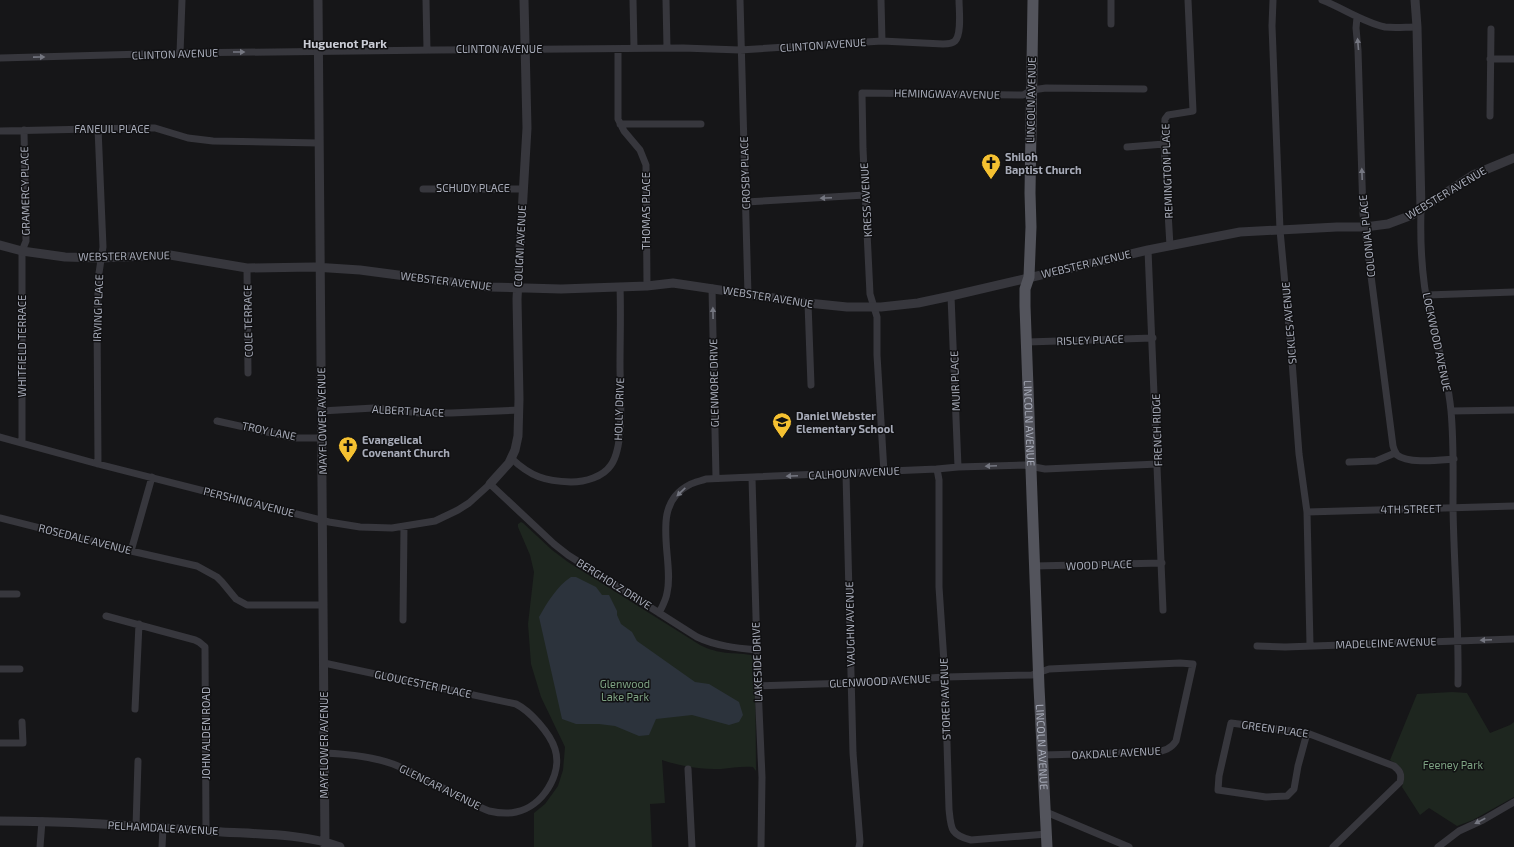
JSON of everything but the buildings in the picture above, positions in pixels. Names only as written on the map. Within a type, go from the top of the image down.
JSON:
[{"type":"main road","name":"LINCOLN AVENUE","points":[[1033,0],[1029,276],[1025,289],[1030,465],[1047,847]]},
{"type":"street","points":[[180,53],[182,0]]},
{"type":"street","name":"MAYFLOWER AVENUE","points":[[318,0],[325,844]]},
{"type":"street","points":[[426,0],[427,50]]},
{"type":"street","name":"COLIGNI AVENUE","points":[[490,484],[502,472],[511,458],[515,450],[518,436],[518,289],[527,128],[524,0]]},
{"type":"street","points":[[633,0],[634,48]]},
{"type":"street","points":[[666,0],[667,48]]},
{"type":"street","name":"CROSBY PLACE","points":[[740,0],[740,50],[748,295]]},
{"type":"street","points":[[881,0],[882,41]]},
{"type":"street","name":"CLINTON AVENUE","points":[[0,58],[180,53],[427,50],[634,48],[740,50],[882,41],[943,44],[951,43],[958,37],[960,20],[959,0]]},
{"type":"street","points":[[1111,0],[1111,24]]},
{"type":"street","name":"REMINGTON PLACE","points":[[1170,246],[1164,144],[1165,119],[1168,115],[1193,111],[1188,0]]},
{"type":"street","name":"SICKLES AVENUE","points":[[1273,0],[1272,26],[1280,230],[1292,354],[1299,454],[1307,512],[1310,645]]},
{"type":"street","points":[[1322,0],[1338,6],[1373,24],[1387,27],[1416,27]]},
{"type":"street","name":"LOCKWOOD AVENUE","points":[[1415,0],[1422,268],[1430,315],[1448,384],[1451,411],[1454,459],[1453,508],[1458,641],[1458,684]]},
{"type":"street","name":"COLONIAL PLACE","points":[[1357,17],[1356,28],[1363,214],[1391,436],[1395,453]]},
{"type":"street","points":[[1490,116],[1491,29]]},
{"type":"street","points":[[618,49],[618,110],[620,124],[701,124]]},
{"type":"street","points":[[1490,59],[1514,59]]},
{"type":"street","name":"HEMINGWAY AVENUE","points":[[862,93],[1023,94],[1032,90],[1046,88],[1144,89]]},
{"type":"street","name":"KRESS AVENUE","points":[[862,93],[870,294],[873,308],[877,317],[877,355],[884,472]]},
{"type":"street","name":"THOMAS PLACE","points":[[620,124],[640,150],[646,165],[647,286]]},
{"type":"street","name":"IRVING PLACE","points":[[98,128],[103,247],[97,313],[98,464]]},
{"type":"street","name":"FANEUIL PLACE","points":[[0,131],[155,128],[188,138],[213,141],[319,143]]},
{"type":"street","name":"GRAMERCY PLACE","points":[[22,251],[26,241],[24,130]]},
{"type":"street","points":[[1127,147],[1164,144]]},
{"type":"street","name":"WEBSTER AVENUE","points":[[0,246],[22,251],[65,257],[101,258],[170,255],[247,268],[320,268],[360,270],[489,287],[518,289],[561,290],[647,286],[673,283],[808,303],[873,308],[918,303],[1029,276],[1073,268],[1092,262],[1240,232],[1365,227],[1394,222],[1421,210],[1473,175],[1514,158]]},
{"type":"street","name":"SCHUDY PLACE","points":[[423,189],[523,189]]},
{"type":"street","points":[[746,202],[865,195]]},
{"type":"street","name":"FRENCH RIDGE","points":[[1148,250],[1153,338],[1163,610]]},
{"type":"street","name":"WHITFIELD TERRACE","points":[[22,251],[22,442]]},
{"type":"street","name":"COLE TERRACE","points":[[247,268],[248,373]]},
{"type":"street","name":"HOLLY DRIVE","points":[[511,458],[523,469],[536,477],[562,482],[589,480],[599,476],[612,464],[617,452],[620,422],[620,287]]},
{"type":"street","name":"GLENMORE DRIVE","points":[[712,288],[716,478]]},
{"type":"street","points":[[1427,295],[1514,292]]},
{"type":"street","name":"MUIR PLACE","points":[[951,296],[958,467]]},
{"type":"street","points":[[808,303],[811,384]]},
{"type":"street","name":"RISLEY PLACE","points":[[1027,342],[1153,338]]},
{"type":"street","name":"ALBERT PLACE","points":[[321,410],[374,408],[420,413],[451,413],[519,410]]},
{"type":"street","points":[[1451,411],[1514,410]]},
{"type":"street","name":"TROY LANE","points":[[217,420],[294,438],[321,438]]},
{"type":"street","name":"PERSHING AVENUE","points":[[0,437],[152,478],[322,520],[377,528],[404,526],[435,521],[446,517],[469,504],[490,484]]},
{"type":"street","points":[[1350,462],[1376,461],[1395,453],[1401,457],[1419,460],[1454,459]]},
{"type":"street","name":"CALHOUN AVENUE","points":[[659,613],[668,592],[669,576],[665,526],[666,515],[677,495],[689,485],[706,479],[846,474],[958,467],[1030,465],[1046,469],[1158,464]]},
{"type":"street","name":"STORER AVENUE","points":[[937,469],[939,480],[939,587],[945,678],[949,809],[951,826],[953,831],[962,838],[971,840],[1047,834]]},
{"type":"street","name":"VAUGHN AVENUE","points":[[846,474],[853,753],[860,842],[859,847]]},
{"type":"street","points":[[131,551],[152,478]]},
{"type":"street","name":"LAKESIDE DRIVE","points":[[752,478],[762,777],[761,847]]},
{"type":"street","name":"BERGHOLZ DRIVE","points":[[490,484],[554,544],[568,555],[697,637],[707,642],[724,646],[757,650]]},
{"type":"street","name":"4TH STREET","points":[[1307,512],[1514,506]]},
{"type":"street","name":"ROSEDALE AVENUE","points":[[0,518],[197,566],[210,572],[222,582],[236,599],[247,605],[323,605]]},
{"type":"street","points":[[403,620],[404,526]]},
{"type":"street","name":"WOOD PLACE","points":[[1035,566],[1162,563]]},
{"type":"street","points":[[0,594],[17,594]]},
{"type":"street","points":[[106,616],[139,624],[135,708]]},
{"type":"street","name":"JOHN ALDEN ROAD","points":[[139,624],[195,640],[204,647],[206,653],[206,831]]},
{"type":"street","name":"MADELEINE AVENUE","points":[[1258,646],[1514,639]]},
{"type":"street","name":"GLOUCESTER PLACE","points":[[324,663],[516,704],[522,707]]},
{"type":"street","name":"GLENWOOD AVENUE","points":[[758,686],[1032,676],[1049,669],[1180,663],[1193,664]]},
{"type":"street","name":"OAKDALE AVENUE","points":[[1043,755],[1165,751],[1176,741],[1193,664]]},
{"type":"street","points":[[0,669],[20,669]]},
{"type":"street","name":"GLENCAR AVENUE","points":[[324,753],[357,755],[376,759],[416,774],[490,811],[506,813],[518,812],[526,809],[543,796],[553,778],[556,760],[555,747],[547,733],[522,707]]},
{"type":"street","points":[[0,743],[23,743],[22,722]]},
{"type":"street","name":"GREEN PLACE","points":[[1307,732],[1298,766],[1294,789],[1287,796],[1266,797],[1218,790],[1219,776],[1231,723],[1307,732],[1362,755],[1394,766],[1399,770],[1401,775],[1400,782],[1333,847]]},
{"type":"street","points":[[136,827],[138,761]]},
{"type":"street","points":[[688,769],[692,847]]},
{"type":"street","points":[[1438,847],[1459,831],[1483,820],[1514,802]]},
{"type":"street","points":[[1046,812],[1129,847]]},
{"type":"street","name":"PELHAMDALE AVENUE","points":[[0,821],[42,821],[306,838],[340,847]]},
{"type":"street","points":[[40,847],[42,821]]},
{"type":"street","points":[[162,847],[163,828]]},
{"type":"green space","name":"Glenwood Lake Park","points":[[521,522],[552,550],[568,562],[700,645],[726,653],[751,655],[755,658],[756,771],[753,767],[721,769],[698,768],[662,760],[665,803],[650,804],[652,847],[534,847],[534,813],[545,804],[558,786],[563,770],[565,747],[541,697],[531,664],[528,624],[534,572],[530,555],[518,527],[518,524]]},
{"type":"green space","name":"Feeney Park","points":[[1452,692],[1467,693],[1490,733],[1514,722],[1514,797],[1473,820],[1457,826],[1429,808],[1420,815],[1402,787],[1404,777],[1403,770],[1390,760],[1417,694]]},
{"type":"shaded area","points":[[571,577],[576,577],[596,587],[602,595],[609,595],[617,611],[621,624],[632,632],[637,641],[695,682],[709,684],[739,702],[743,715],[739,722],[729,725],[692,715],[656,719],[649,735],[639,736],[615,726],[576,724],[562,719],[539,617],[557,590]]},
{"type":"place","name":"Shiloh Baptist Church","points":[[991,180]]},
{"type":"place","name":"Daniel Webster Elementary School","points":[[782,439]]},
{"type":"place","name":"Evangelical Covenant Church","points":[[348,463]]},
{"type":"district","name":"Huguenot Park","points":[[345,44]]}]
